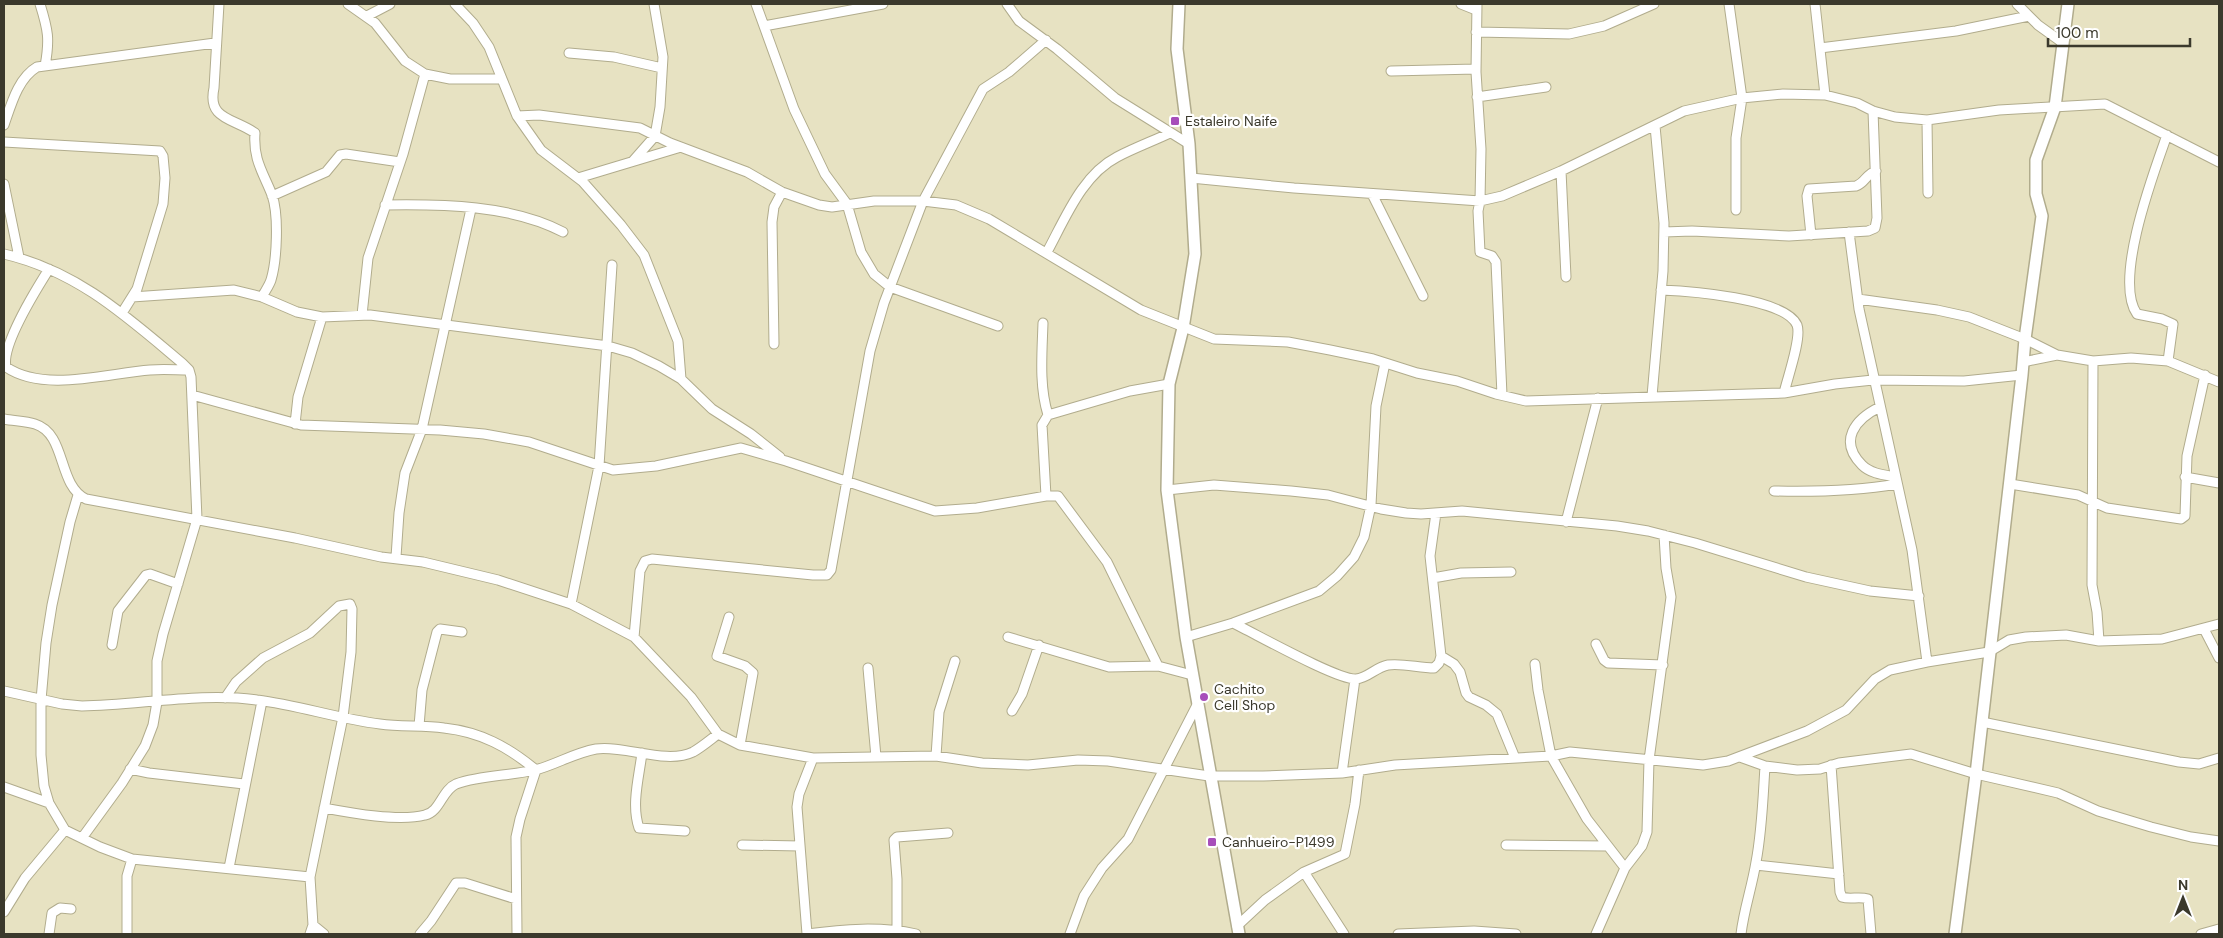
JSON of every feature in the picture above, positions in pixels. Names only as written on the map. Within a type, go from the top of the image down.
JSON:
[{"type":"street","points":[[40,4],[49,32],[45,66]]},
{"type":"street","points":[[219,4],[212,99],[214,108],[219,114],[255,133],[256,161],[272,196],[276,227],[276,247],[271,280],[262,297]]},
{"type":"street","points":[[348,4],[367,16],[405,61],[425,74],[450,78],[502,79]]},
{"type":"street","points":[[367,16],[390,4]]},
{"type":"street","points":[[455,4],[473,22],[489,47],[517,116],[541,150],[578,178],[621,225],[644,255],[678,341],[681,379]]},
{"type":"street","points":[[632,161],[655,136],[660,108],[663,57],[654,4]]},
{"type":"street","points":[[756,4],[794,109],[825,174],[847,204],[861,252],[874,274],[890,287],[998,326]]},
{"type":"street","points":[[764,26],[883,4]]},
{"type":"street","points":[[1007,4],[1020,21],[1046,40],[1115,98],[1189,144]]},
{"type":"street","points":[[1179,4],[1177,49],[1189,144],[1195,254],[1183,328],[1169,384],[1167,490],[1192,675],[1238,930]]},
{"type":"street","points":[[1461,4],[1476,7],[1476,69],[1481,149],[1480,201],[1478,211],[1480,252],[1492,256],[1496,262],[1502,395]]},
{"type":"street","points":[[1476,32],[1569,34],[1604,26],[1654,4]]},
{"type":"street","points":[[1729,4],[1742,98],[1736,138],[1736,210]]},
{"type":"street","points":[[1815,4],[1825,95]]},
{"type":"street","points":[[2017,4],[2063,43]]},
{"type":"street","points":[[1955,934],[1976,774],[2025,339],[2042,216],[2036,194],[2036,160],[2055,107],[2068,4]]},
{"type":"street","points":[[1820,48],[1956,31],[2029,16]]},
{"type":"street","points":[[634,637],[640,571],[645,561],[652,559],[827,575],[832,563],[870,351],[890,287],[924,201],[983,89],[1009,72],[1046,40]]},
{"type":"street","points":[[4,125],[22,80],[30,71],[45,66],[215,43]]},
{"type":"street","points":[[569,53],[614,58],[662,68]]},
{"type":"street","points":[[1391,71],[1476,69]]},
{"type":"street","points":[[362,315],[366,269],[400,162],[425,74]]},
{"type":"street","points":[[1478,97],[1546,87]]},
{"type":"street","points":[[1190,178],[1372,194],[1480,201],[1502,196],[1561,171],[1684,111],[1742,98],[1783,94],[1825,95],[1857,103],[1872,111],[1895,117],[1927,120],[1999,110],[2105,104],[2219,162]]},
{"type":"street","points":[[1664,232],[1811,235],[1868,231],[1874,228],[1877,218],[1872,111]]},
{"type":"street","points":[[517,116],[539,115],[640,128],[681,147],[747,172],[782,192],[819,205],[832,207],[874,201],[924,201],[956,205],[989,219],[1141,310],[1214,339],[1288,342],[1385,363],[1526,401],[1784,393],[1835,384],[1873,380],[1964,381],[2022,376]]},
{"type":"street","points":[[1927,120],[1928,193]]},
{"type":"street","points":[[1652,396],[1662,290],[1664,232],[1655,126]]},
{"type":"street","points":[[1047,252],[1077,198],[1098,171],[1116,157],[1170,133]]},
{"type":"street","points":[[2167,135],[2145,197],[2131,258],[2131,296],[2133,309],[2137,314],[2162,318],[2173,324],[2168,361]]},
{"type":"street","points":[[4,142],[160,151],[165,178],[163,204],[137,289],[122,313]]},
{"type":"street","points":[[578,178],[681,147]]},
{"type":"street","points":[[272,196],[326,172],[340,155],[355,155],[400,162]]},
{"type":"street","points":[[1561,171],[1566,277]]},
{"type":"street","points":[[1811,235],[1807,196],[1809,190],[1856,186],[1862,184],[1869,173],[1876,171]]},
{"type":"street","points":[[4,184],[19,258]]},
{"type":"street","points":[[774,344],[772,222],[774,207],[782,192]]},
{"type":"street","points":[[1372,194],[1423,296]]},
{"type":"street","points":[[385,205],[413,204],[520,216],[544,222],[563,232]]},
{"type":"street","points":[[396,557],[399,513],[405,473],[422,429],[471,209]]},
{"type":"street","points":[[1850,232],[1858,299],[1873,380],[1912,550],[1926,662]]},
{"type":"street","points":[[4,254],[49,269],[78,282],[122,313],[189,370],[191,377],[197,519],[162,634],[157,661],[157,702],[153,726],[145,746],[82,838]]},
{"type":"street","points":[[570,604],[599,466],[612,264]]},
{"type":"street","points":[[49,269],[27,306],[14,334],[5,362],[6,366],[33,378],[62,380],[120,375],[150,370],[189,370]]},
{"type":"street","points":[[132,297],[234,290],[262,297],[297,312],[322,317],[362,315],[446,324],[504,334],[608,346],[632,353],[681,379],[712,410],[751,434],[786,461]]},
{"type":"street","points":[[1662,290],[1713,294],[1758,302],[1782,312],[1793,320],[1797,325],[1798,336],[1784,393]]},
{"type":"street","points":[[1858,299],[1937,310],[1969,317],[2025,339],[2057,355],[2093,361],[2131,358],[2168,361],[2219,382]]},
{"type":"street","points":[[295,424],[298,397],[322,317]]},
{"type":"street","points":[[1043,323],[1044,400],[1048,415]]},
{"type":"street","points":[[2023,362],[2057,355]]},
{"type":"street","points":[[2093,361],[2092,585],[2097,612],[2099,641]]},
{"type":"street","points":[[1186,636],[1233,624],[1319,591],[1354,557],[1364,537],[1371,506],[1376,406],[1385,363]]},
{"type":"street","points":[[2010,484],[2078,495],[2107,508],[2181,519],[2185,516],[2187,456],[2205,375]]},
{"type":"street","points":[[1046,496],[1042,425],[1048,415],[1130,391],[1169,384]]},
{"type":"street","points":[[192,396],[295,424],[422,429],[484,434],[529,442],[613,470],[630,469],[741,448],[786,461],[935,511],[978,508],[1046,496],[1058,496],[1107,562],[1158,666]]},
{"type":"street","points":[[1566,522],[1598,398]]},
{"type":"street","points":[[1880,407],[1866,414],[1856,424],[1851,435],[1851,446],[1863,466],[1896,481]]},
{"type":"street","points":[[4,419],[36,424],[47,432],[78,495],[104,502],[197,519],[380,557],[396,557],[423,562],[498,580],[570,604],[634,637],[691,696],[718,734],[740,745],[813,758],[936,756],[982,763],[1028,765],[1078,760],[1108,761],[1209,776],[1263,776],[1342,772],[1395,765],[1551,756],[1570,752],[1703,765],[1740,757],[1807,731],[1846,710],[1875,679],[1890,670],[1989,652],[2009,640],[2026,637],[2066,636],[2099,641],[2162,639],[2219,624]]},
{"type":"street","points":[[2185,477],[2219,483]]},
{"type":"street","points":[[1774,491],[1830,492],[1896,481]]},
{"type":"street","points":[[1167,490],[1214,485],[1328,495],[1381,509],[1406,513],[1462,511],[1617,526],[1664,535],[1806,577],[1870,591],[1919,596]]},
{"type":"street","points":[[78,495],[70,522],[52,605],[46,643],[41,700],[41,755],[44,786],[49,803],[65,830],[132,859],[310,877]]},
{"type":"street","points":[[1233,624],[1320,666],[1355,679],[1362,678],[1388,665],[1434,668],[1439,663],[1441,656],[1430,556],[1436,513]]},
{"type":"street","points":[[1596,934],[1625,868],[1642,846],[1647,832],[1649,760],[1671,597],[1666,568],[1664,535]]},
{"type":"street","points":[[1433,578],[1460,573],[1510,572]]},
{"type":"street","points":[[112,645],[118,611],[146,575],[150,574],[178,584]]},
{"type":"street","points":[[225,698],[242,676],[263,658],[310,633],[339,606],[350,604],[352,609],[350,652],[343,717],[310,877],[312,930],[324,934]]},
{"type":"street","points":[[729,617],[717,656],[749,669],[752,673],[740,745]]},
{"type":"street","points":[[419,726],[422,690],[434,638],[440,629],[462,632]]},
{"type":"street","points":[[2204,629],[2219,658]]},
{"type":"street","points":[[1008,638],[1039,645],[1110,667],[1158,666],[1192,675]]},
{"type":"street","points":[[1596,644],[1604,660],[1608,663],[1663,665]]},
{"type":"street","points":[[1012,711],[1022,694],[1039,645]]},
{"type":"street","points":[[1441,656],[1454,664],[1460,672],[1466,693],[1497,714],[1515,758]]},
{"type":"street","points":[[936,756],[939,712],[955,661]]},
{"type":"street","points":[[1535,664],[1551,756],[1587,819],[1625,868]]},
{"type":"street","points":[[868,668],[876,757]]},
{"type":"street","points":[[1342,772],[1355,679]]},
{"type":"street","points":[[4,691],[41,700],[82,706],[225,698],[262,701],[379,724],[465,731],[491,740],[513,751],[536,770]]},
{"type":"street","points":[[229,868],[244,784],[262,701]]},
{"type":"street","points":[[1070,934],[1084,896],[1102,868],[1128,839],[1136,820],[1197,705]]},
{"type":"street","points":[[1982,722],[2179,762],[2199,764],[2219,758]]},
{"type":"street","points":[[324,808],[365,814],[418,817],[432,812],[446,791],[455,785],[536,770],[596,749],[613,749],[673,756],[684,755],[693,752],[718,734]]},
{"type":"street","points":[[642,752],[636,797],[636,820],[639,828],[685,831]]},
{"type":"street","points":[[1740,757],[1765,766],[1797,770],[1820,769],[1831,765],[1911,754],[1976,774],[2058,793],[2098,811],[2151,827],[2191,837],[2219,841]]},
{"type":"street","points":[[813,758],[799,794],[797,807],[807,934],[839,930],[877,932],[896,930],[916,934]]},
{"type":"street","points":[[1831,765],[1840,892],[1842,896],[1868,899],[1871,934]]},
{"type":"street","points":[[1742,934],[1744,909],[1756,865],[1761,836],[1765,766]]},
{"type":"street","points":[[130,769],[244,784]]},
{"type":"street","points":[[517,934],[516,836],[536,770]]},
{"type":"street","points":[[1238,930],[1265,900],[1304,872],[1345,854],[1355,804],[1358,770]]},
{"type":"street","points":[[4,787],[49,803]]},
{"type":"street","points":[[4,912],[25,878],[65,830]]},
{"type":"street","points":[[896,930],[897,879],[894,840],[897,837],[948,833]]},
{"type":"street","points":[[742,845],[800,846]]},
{"type":"street","points":[[1506,845],[1608,846]]},
{"type":"street","points":[[128,934],[127,876],[132,859]]},
{"type":"street","points":[[1756,865],[1838,874]]},
{"type":"street","points":[[1304,872],[1344,934]]},
{"type":"street","points":[[420,934],[456,883],[465,883],[516,899]]},
{"type":"street","points":[[49,934],[52,913],[60,908],[71,909]]},
{"type":"street","points":[[2201,934],[2219,929]]},
{"type":"street","points":[[1398,934],[1474,931],[1516,934]]},
{"type":"place","name":"Estaleiro Naife","points":[[1175,121]]},
{"type":"place","name":"Cachito Cell Shop","points":[[1204,697]]},
{"type":"place","name":"Canhueiro-P1499","points":[[1212,842]]}]
